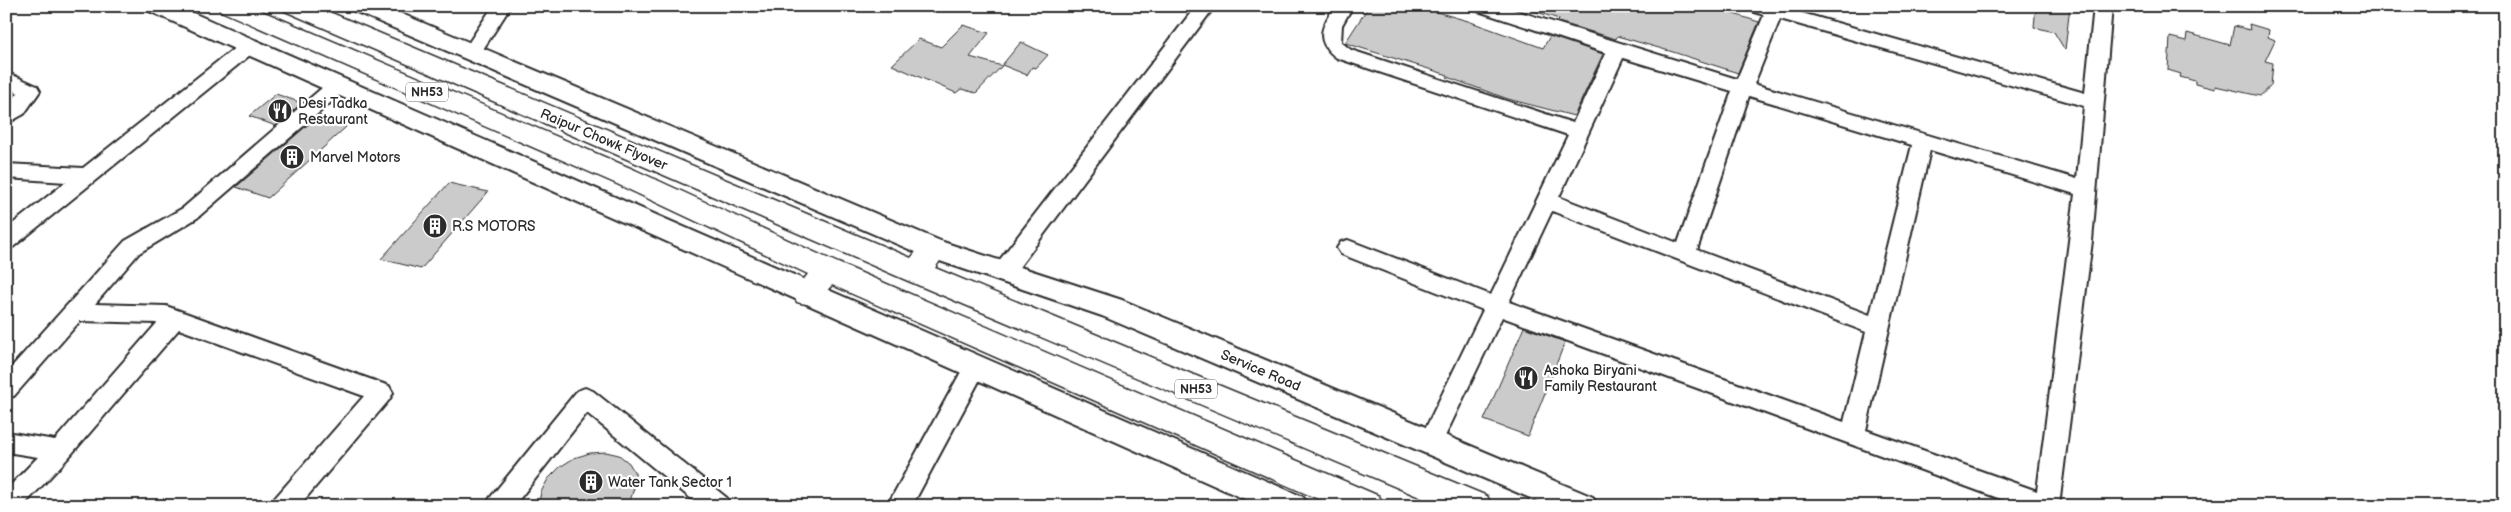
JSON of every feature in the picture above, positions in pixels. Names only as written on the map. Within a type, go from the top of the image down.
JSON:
[{"type":"highway","name":"Raipur Chowk Flyover","points":[[229,6],[626,177],[828,271]]},
{"type":"highway","name":"Raipur Chowk Flyover","points":[[293,6],[916,272]]},
{"type":"highway","points":[[916,272],[934,249]]},
{"type":"highway","points":[[808,294],[828,271]]},
{"type":"highway","name":"NH53","points":[[828,271],[1368,506]]},
{"type":"highway","name":"NH53","points":[[916,272],[1476,506]]},
{"type":"street","points":[[157,6],[975,368],[1292,506]]},
{"type":"street","name":"Service Road","points":[[362,6],[934,249],[1112,308],[1582,506]]},
{"type":"street","points":[[471,53],[502,6]]},
{"type":"street","points":[[1003,272],[1206,6]]},
{"type":"street","points":[[1344,6],[1334,22],[1330,38],[1334,48],[1344,54],[1579,132]]},
{"type":"street","points":[[1481,6],[1617,50],[2084,189]]},
{"type":"street","points":[[1348,248],[1496,306],[2047,506],[2081,241],[2084,189],[2104,6]]},
{"type":"street","points":[[1685,254],[1744,87],[1764,9],[2093,102]]},
{"type":"street","points":[[6,241],[248,47]]},
{"type":"street","points":[[1431,442],[1617,50]]},
{"type":"street","points":[[6,78],[30,91],[17,109],[6,117]]},
{"type":"street","points":[[6,390],[132,247],[190,213],[337,86]]},
{"type":"street","points":[[1853,435],[1922,140]]},
{"type":"street","points":[[6,171],[86,176]]},
{"type":"street","points":[[1547,201],[1879,328]]},
{"type":"street","points":[[75,312],[166,314],[380,393],[284,506]]},
{"type":"street","points":[[7,506],[60,451],[175,318]]},
{"type":"street","points":[[899,506],[975,368]]},
{"type":"street","points":[[499,506],[585,398],[718,506]]},
{"type":"street","points":[[6,442],[60,451]]},
{"type":"building","points":[[1369,6],[1416,6],[1468,21],[1543,48],[1550,36],[1603,54],[1574,116],[1508,99],[1447,77],[1448,75],[1345,43]]},
{"type":"building","points":[[1530,6],[1709,6],[1759,22],[1738,73],[1617,36],[1616,39],[1558,22],[1559,19],[1530,10]]},
{"type":"building","points":[[2036,6],[2070,6],[2065,50],[2054,32],[2034,27]]},
{"type":"building","points":[[2249,24],[2269,30],[2268,37],[2275,40],[2265,61],[2273,63],[2271,86],[2260,96],[2215,86],[2215,89],[2195,84],[2195,81],[2180,77],[2181,74],[2168,70],[2170,37],[2186,41],[2187,33],[2230,45],[2234,26],[2250,30]]},
{"type":"building","points":[[963,25],[989,33],[970,57],[1002,66],[976,93],[961,89],[956,93],[892,65],[919,39],[941,47]]},
{"type":"building","points":[[1021,42],[1048,55],[1036,68],[1032,67],[1027,75],[1002,65]]},
{"type":"building","name":"Desi Tadka Restaurant","points":[[276,94],[302,103],[276,126],[249,116]]},
{"type":"building","name":"Marvel Motors","points":[[319,115],[346,127],[268,198],[236,187]]},
{"type":"building","name":"R.S MOTORS","points":[[449,183],[488,192],[421,269],[381,259]]},
{"type":"building","name":"Ashoka Biryani Family Restaurant","points":[[1524,327],[1565,342],[1528,436],[1484,420]]},
{"type":"building","name":"Water Tank Sector 1","points":[[606,452],[619,455],[629,463],[635,473],[635,485],[626,506],[538,506],[541,492],[548,479],[560,467],[574,458],[590,453]]},
{"type":"place","name":"Desi Tadka Restaurant","points":[[280,111]]},
{"type":"place","name":"Marvel Motors","points":[[292,157]]},
{"type":"place","name":"R.S MOTORS","points":[[435,226]]},
{"type":"place","name":"Ashoka Biryani Family Restaurant","points":[[1526,378]]},
{"type":"place","name":"Water Tank Sector 1","points":[[591,482]]}]
